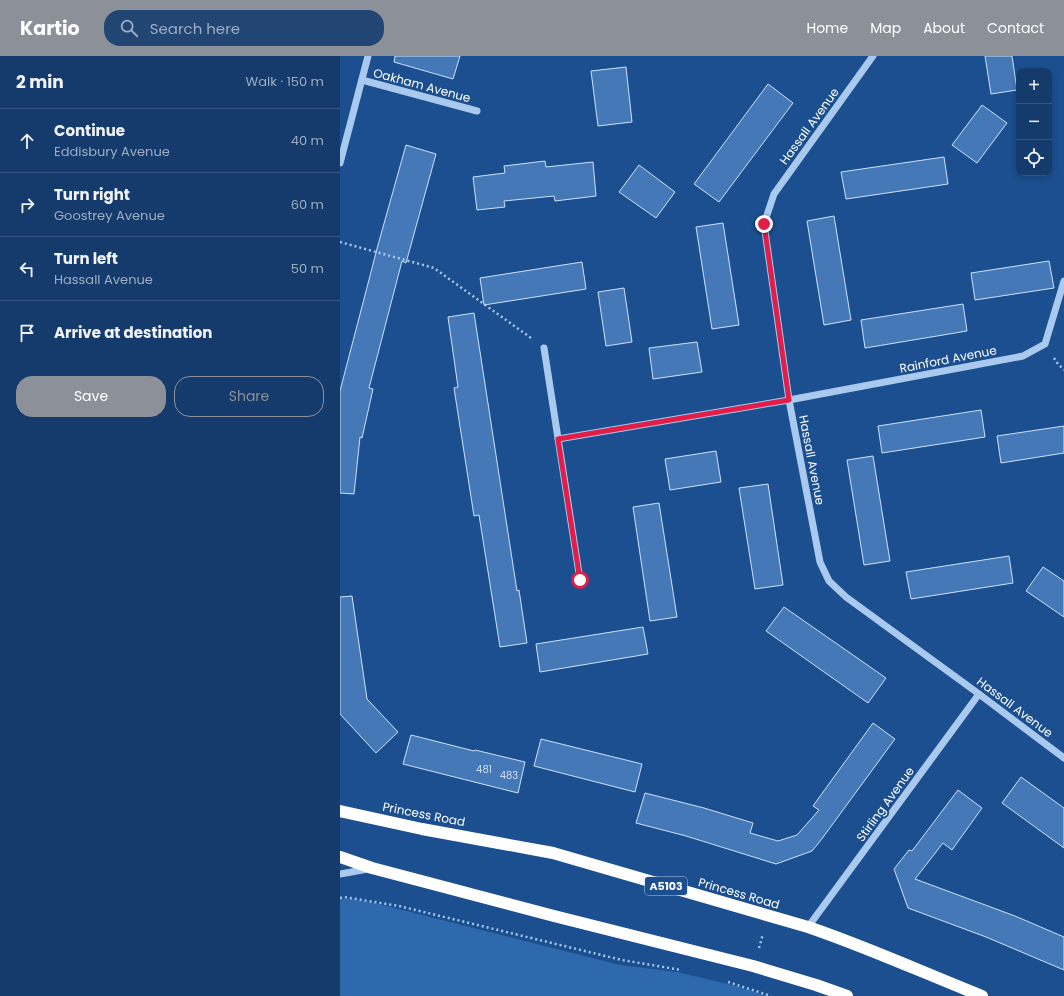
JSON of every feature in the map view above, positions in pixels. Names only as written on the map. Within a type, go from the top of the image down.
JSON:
[{"type":"highway","name":"Princess Road","points":[[340,811],[422,829],[553,853],[808,927],[843,939],[982,996]]},
{"type":"highway","points":[[340,857],[372,868],[753,966],[847,996]]},
{"type":"street","points":[[340,163],[342,148],[368,56]]},
{"type":"street","name":"Hassall Avenue","points":[[872,56],[774,194],[764,224],[789,400],[820,562],[829,581],[846,597],[1064,758]]},
{"type":"street","name":"Oakham Avenue","points":[[362,80],[477,111]]},
{"type":"street","name":"Rainford Avenue","points":[[558,439],[789,400],[1023,356],[1045,344],[1064,281]]},
{"type":"street","points":[[544,348],[580,580]]},
{"type":"street","name":"Stirling Avenue","points":[[808,927],[979,694]]},
{"type":"street","points":[[340,874],[372,868]]},
{"type":"path","points":[[340,242],[434,268],[544,348]]},
{"type":"path","points":[[340,898],[344,897],[399,906],[622,960],[682,970]]},
{"type":"path","points":[[726,981],[771,996]]},
{"type":"shaded area","points":[[340,899],[371,902],[620,965],[677,972],[740,987],[767,996],[340,996]]},
{"type":"building","points":[[395,56],[460,56],[453,79],[394,62]]},
{"type":"building","points":[[985,56],[1012,56],[1016,90],[991,94]]},
{"type":"building","points":[[626,67],[632,122],[598,126],[591,71]]},
{"type":"building","points":[[768,84],[793,103],[719,202],[694,184]]},
{"type":"building","points":[[982,105],[1007,123],[977,163],[952,145]]},
{"type":"building","points":[[406,145],[436,154],[406,263],[402,261],[369,388],[373,389],[362,438],[360,437],[354,494],[340,493],[340,391]]},
{"type":"building","points":[[944,157],[948,184],[846,199],[841,172]]},
{"type":"building","points":[[545,161],[546,167],[593,162],[596,196],[555,201],[554,196],[504,201],[505,207],[477,210],[473,177],[505,173],[504,166]]},
{"type":"building","points":[[639,165],[675,192],[656,218],[619,192]]},
{"type":"building","points":[[834,216],[851,320],[824,325],[807,221]]},
{"type":"building","points":[[723,223],[739,325],[712,329],[696,227]]},
{"type":"building","points":[[1049,261],[1054,288],[975,300],[971,273]]},
{"type":"building","points":[[582,262],[586,289],[484,305],[480,278]]},
{"type":"building","points":[[624,288],[632,342],[606,346],[598,292]]},
{"type":"building","points":[[963,304],[967,331],[865,348],[861,320]]},
{"type":"building","points":[[474,313],[517,591],[519,590],[527,643],[500,647],[479,515],[474,516],[454,388],[458,387],[448,317]]},
{"type":"building","points":[[697,342],[702,372],[653,379],[649,348]]},
{"type":"building","points":[[981,410],[985,437],[882,453],[878,426]]},
{"type":"building","points":[[1064,426],[1064,453],[1001,463],[997,436]]},
{"type":"building","points":[[716,451],[721,482],[670,490],[665,459]]},
{"type":"building","points":[[873,456],[890,561],[864,565],[847,460]]},
{"type":"building","points":[[768,484],[783,585],[755,589],[739,488]]},
{"type":"building","points":[[659,503],[677,617],[650,621],[633,507]]},
{"type":"building","points":[[1009,556],[1013,583],[911,599],[906,572]]},
{"type":"building","points":[[1043,567],[1064,581],[1064,617],[1026,591]]},
{"type":"building","points":[[352,596],[367,699],[398,732],[376,753],[340,714],[340,597]]},
{"type":"building","points":[[784,607],[886,678],[868,703],[766,631]]},
{"type":"building","points":[[643,627],[648,654],[540,672],[536,644]]},
{"type":"building","points":[[873,723],[895,739],[812,851],[776,864],[686,836],[636,823],[645,793],[704,808],[753,823],[750,833],[778,841],[797,835],[819,810],[813,806]]},
{"type":"building","points":[[411,735],[525,762],[518,793],[403,764]]},
{"type":"building","points":[[541,739],[642,764],[635,792],[534,766]]},
{"type":"building","points":[[1021,777],[1064,808],[1064,848],[1002,803]]},
{"type":"building","points":[[958,790],[982,808],[952,850],[943,843],[915,879],[1015,916],[1064,937],[1064,970],[986,937],[908,908],[894,869],[909,850],[912,851]]},
{"type":"route","points":[[580,580],[558,439],[789,400],[764,224]]}]
